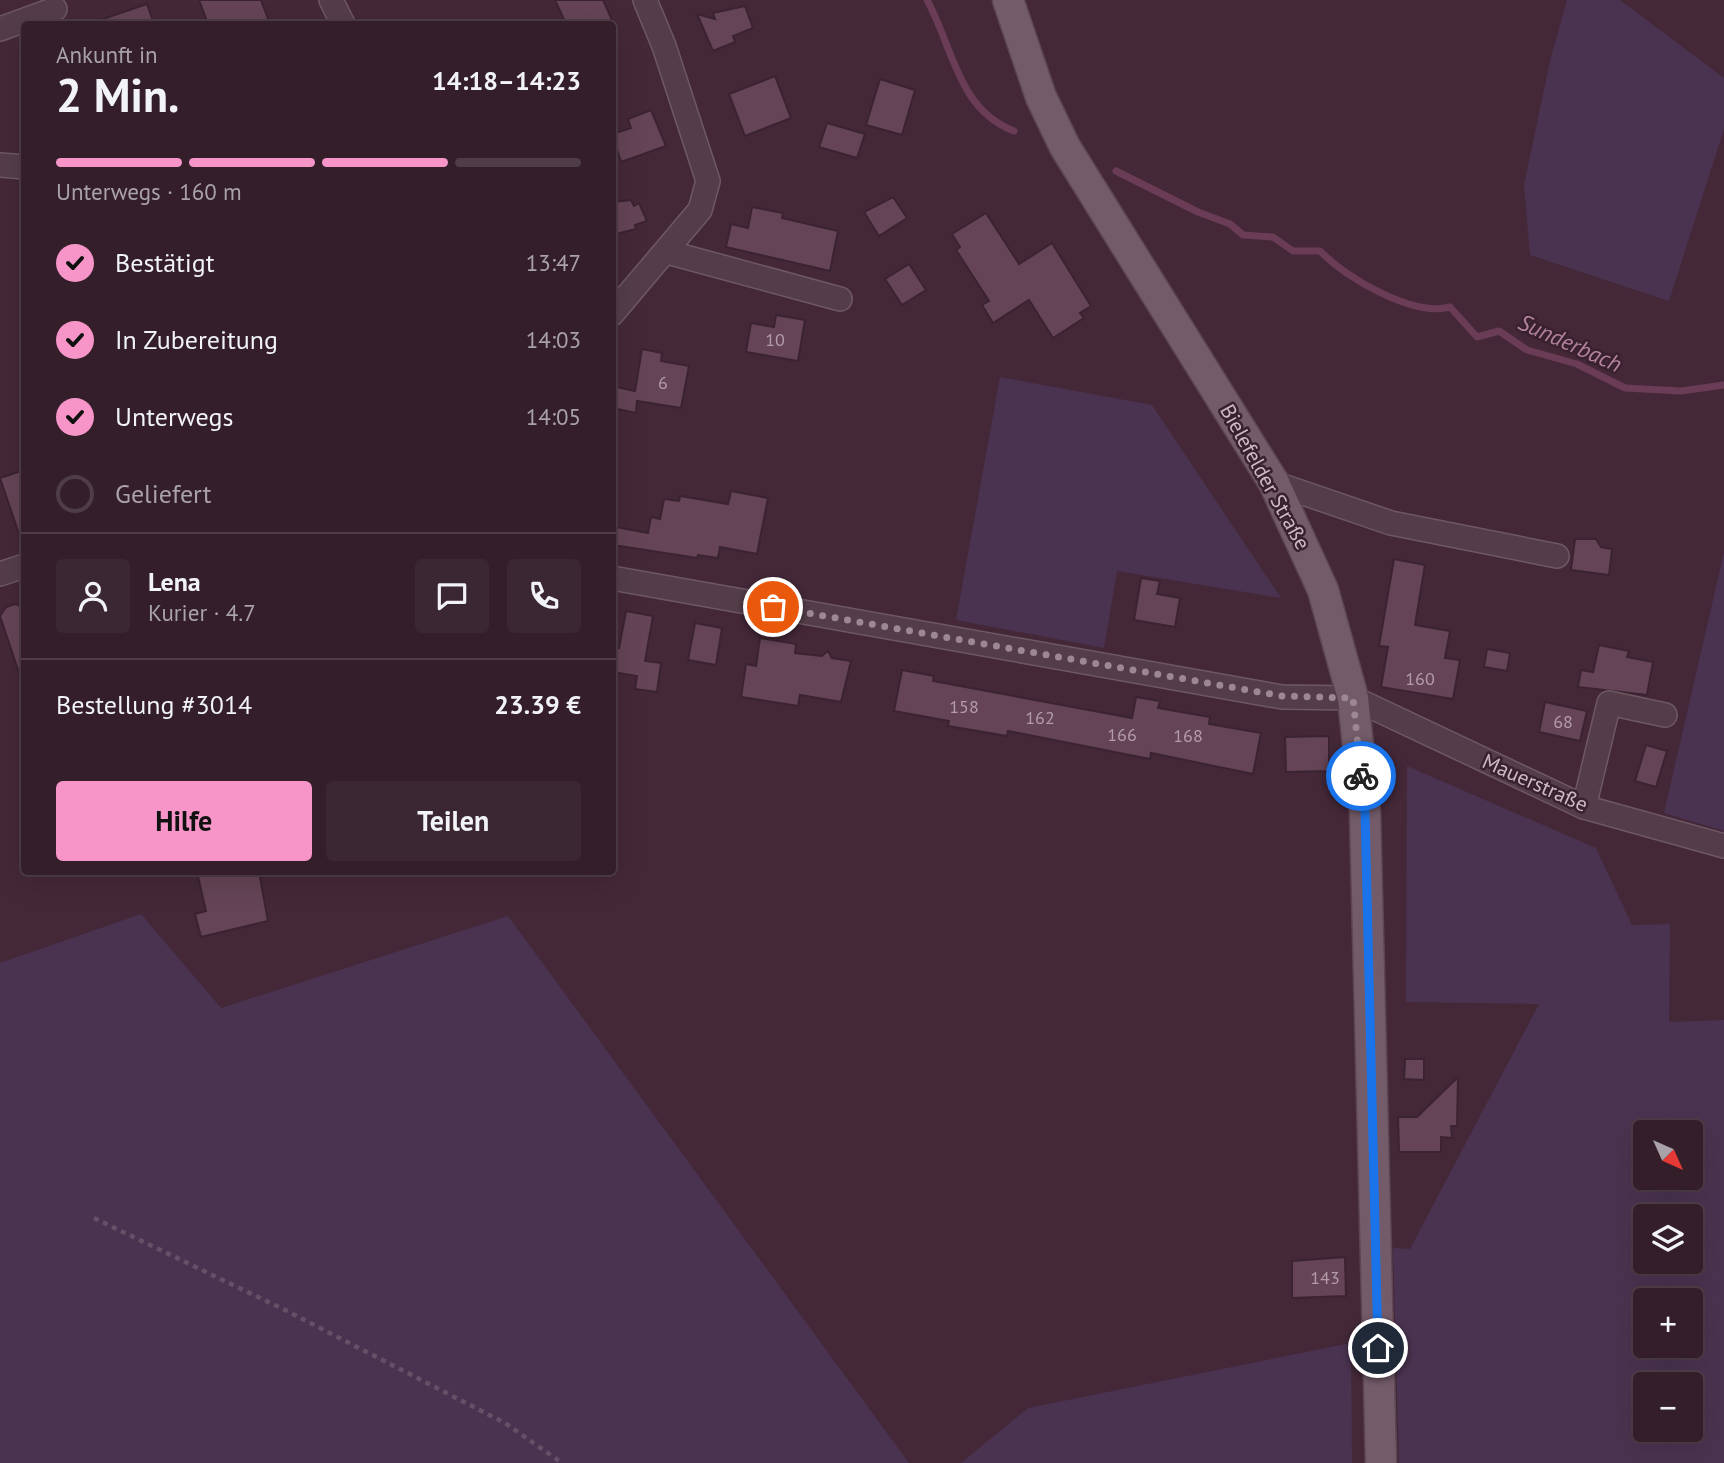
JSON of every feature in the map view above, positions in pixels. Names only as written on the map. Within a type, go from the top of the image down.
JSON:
[{"type":"main road","name":"Bielefelder Straße","points":[[1008,0],[1041,97],[1065,147],[1274,483],[1323,590],[1353,698],[1365,812],[1381,1463]]},
{"type":"street","points":[[331,0],[342,21]]},
{"type":"street","points":[[616,309],[700,210],[708,181],[664,46],[645,0]]},
{"type":"street","points":[[25,21],[56,11]]},
{"type":"street","points":[[0,29],[21,22]]},
{"type":"street","points":[[0,165],[21,167]]},
{"type":"street","points":[[667,252],[840,299]]},
{"type":"street","points":[[1274,483],[1391,523],[1557,556]]},
{"type":"street","points":[[0,574],[21,567]]},
{"type":"street","points":[[616,579],[1282,696],[1353,698]]},
{"type":"street","name":"Mauerstraße","points":[[1353,698],[1584,807],[1724,846]]},
{"type":"street","points":[[1584,807],[1609,703],[1665,715]]},
{"type":"path","points":[[94,1218],[285,1310],[505,1423],[562,1463]]},
{"type":"shaded area","points":[[1567,0],[1620,0],[1724,78],[1724,129],[1669,301],[1530,255],[1524,185],[1550,61]]},
{"type":"shaded area","points":[[1000,377],[1152,405],[1281,598],[1117,571],[1104,648],[956,620]]},
{"type":"shaded area","points":[[1724,552],[1724,831],[1664,813]]},
{"type":"shaded area","points":[[1407,766],[1596,848],[1632,925],[1670,924],[1669,1022],[1724,1020],[1724,1463],[1399,1463],[1393,1248],[1410,1249],[1539,1004],[1406,1002]]},
{"type":"shaded area","points":[[141,914],[221,1008],[508,916],[909,1463],[0,1463],[0,963]]},
{"type":"shaded area","points":[[1351,1343],[1352,1463],[961,1463],[1028,1408]]},
{"type":"building","points":[[199,0],[261,0],[269,21],[207,21]]},
{"type":"building","points":[[555,0],[603,0],[612,20],[609,21],[565,21]]},
{"type":"building","points":[[147,4],[153,21],[97,21]]},
{"type":"building","points":[[745,6],[753,28],[733,36],[735,42],[713,51],[697,14],[715,19],[713,13]]},
{"type":"building","points":[[775,76],[791,118],[745,136],[729,94]]},
{"type":"building","points":[[880,79],[915,90],[902,135],[866,125]]},
{"type":"building","points":[[651,110],[666,146],[621,162],[616,146],[616,133],[631,128],[628,119]]},
{"type":"building","points":[[827,123],[865,134],[857,158],[819,147]]},
{"type":"building","points":[[893,197],[907,218],[879,236],[864,212]]},
{"type":"building","points":[[631,200],[634,206],[639,203],[647,221],[635,225],[636,229],[616,234],[616,202]]},
{"type":"building","points":[[752,207],[783,213],[782,218],[838,231],[830,271],[726,247],[731,224],[748,228]]},
{"type":"building","points":[[986,213],[1019,264],[1052,243],[1091,306],[1080,313],[1084,318],[1053,338],[1029,300],[993,323],[982,305],[989,301],[956,250],[960,247],[952,234]]},
{"type":"building","points":[[909,264],[926,290],[902,305],[885,279]]},
{"type":"building","points":[[776,315],[805,320],[798,361],[746,352],[751,323],[774,327]]},
{"type":"building","points":[[642,349],[662,353],[661,361],[689,366],[681,408],[637,401],[636,413],[616,409],[617,387],[635,391]]},
{"type":"building","points":[[21,471],[21,540],[0,478]]},
{"type":"building","points":[[731,491],[768,498],[757,554],[720,547],[718,558],[698,555],[697,558],[616,545],[616,527],[648,533],[651,517],[660,519],[664,499],[679,501],[680,496],[728,504]]},
{"type":"building","points":[[1575,539],[1596,539],[1601,547],[1612,549],[1609,575],[1571,570]]},
{"type":"building","points":[[1394,559],[1425,565],[1415,625],[1450,631],[1445,658],[1460,660],[1453,699],[1381,687],[1388,647],[1379,646]]},
{"type":"building","points":[[1141,578],[1160,581],[1157,594],[1180,598],[1175,627],[1134,620]]},
{"type":"building","points":[[15,604],[21,606],[21,679],[0,616],[6,607]]},
{"type":"building","points":[[626,611],[653,616],[645,661],[661,663],[657,692],[635,689],[637,676],[616,673],[616,648],[619,648]]},
{"type":"building","points":[[695,623],[722,628],[716,665],[688,660]]},
{"type":"building","points":[[760,638],[796,644],[795,653],[822,656],[828,651],[832,658],[851,661],[841,702],[800,695],[798,706],[741,697],[746,664],[756,666]]},
{"type":"building","points":[[1599,645],[1629,651],[1627,657],[1653,662],[1647,695],[1578,687],[1581,670],[1593,672]]},
{"type":"building","points":[[1487,649],[1510,653],[1507,671],[1484,667]]},
{"type":"building","points":[[902,670],[934,676],[933,681],[1132,718],[1136,697],[1160,701],[1158,708],[1210,717],[1209,724],[1261,733],[1253,774],[1151,753],[1150,759],[1008,731],[1007,736],[948,726],[949,721],[894,711]]},
{"type":"building","points":[[1545,702],[1587,711],[1580,741],[1539,732]]},
{"type":"building","points":[[1329,736],[1329,771],[1286,772],[1285,737]]},
{"type":"building","points":[[1646,745],[1667,751],[1656,787],[1635,781]]},
{"type":"building","points":[[198,875],[260,875],[268,921],[201,937],[195,914],[206,911]]},
{"type":"building","points":[[1405,1059],[1424,1059],[1424,1080],[1404,1079]]},
{"type":"building","points":[[1458,1077],[1457,1126],[1451,1126],[1452,1138],[1441,1137],[1441,1152],[1399,1152],[1398,1117],[1417,1117]]},
{"type":"building","points":[[1345,1257],[1346,1296],[1292,1298],[1292,1261]]},
{"type":"waterway","name":"Sunderbach","points":[[927,0],[969,93],[980,108],[995,121],[1014,131]]},
{"type":"waterway","name":"Sunderbach","points":[[1116,171],[1198,212],[1230,224],[1243,235],[1273,237],[1293,251],[1320,251],[1346,273],[1399,301],[1435,309],[1450,307],[1477,337],[1499,331],[1527,350],[1577,364],[1625,388],[1681,391],[1724,385]]},
{"type":"way so far","points":[[773,607],[1282,696],[1353,698],[1361,776]]},
{"type":"route","points":[[1361,776],[1365,812],[1378,1348]]}]
